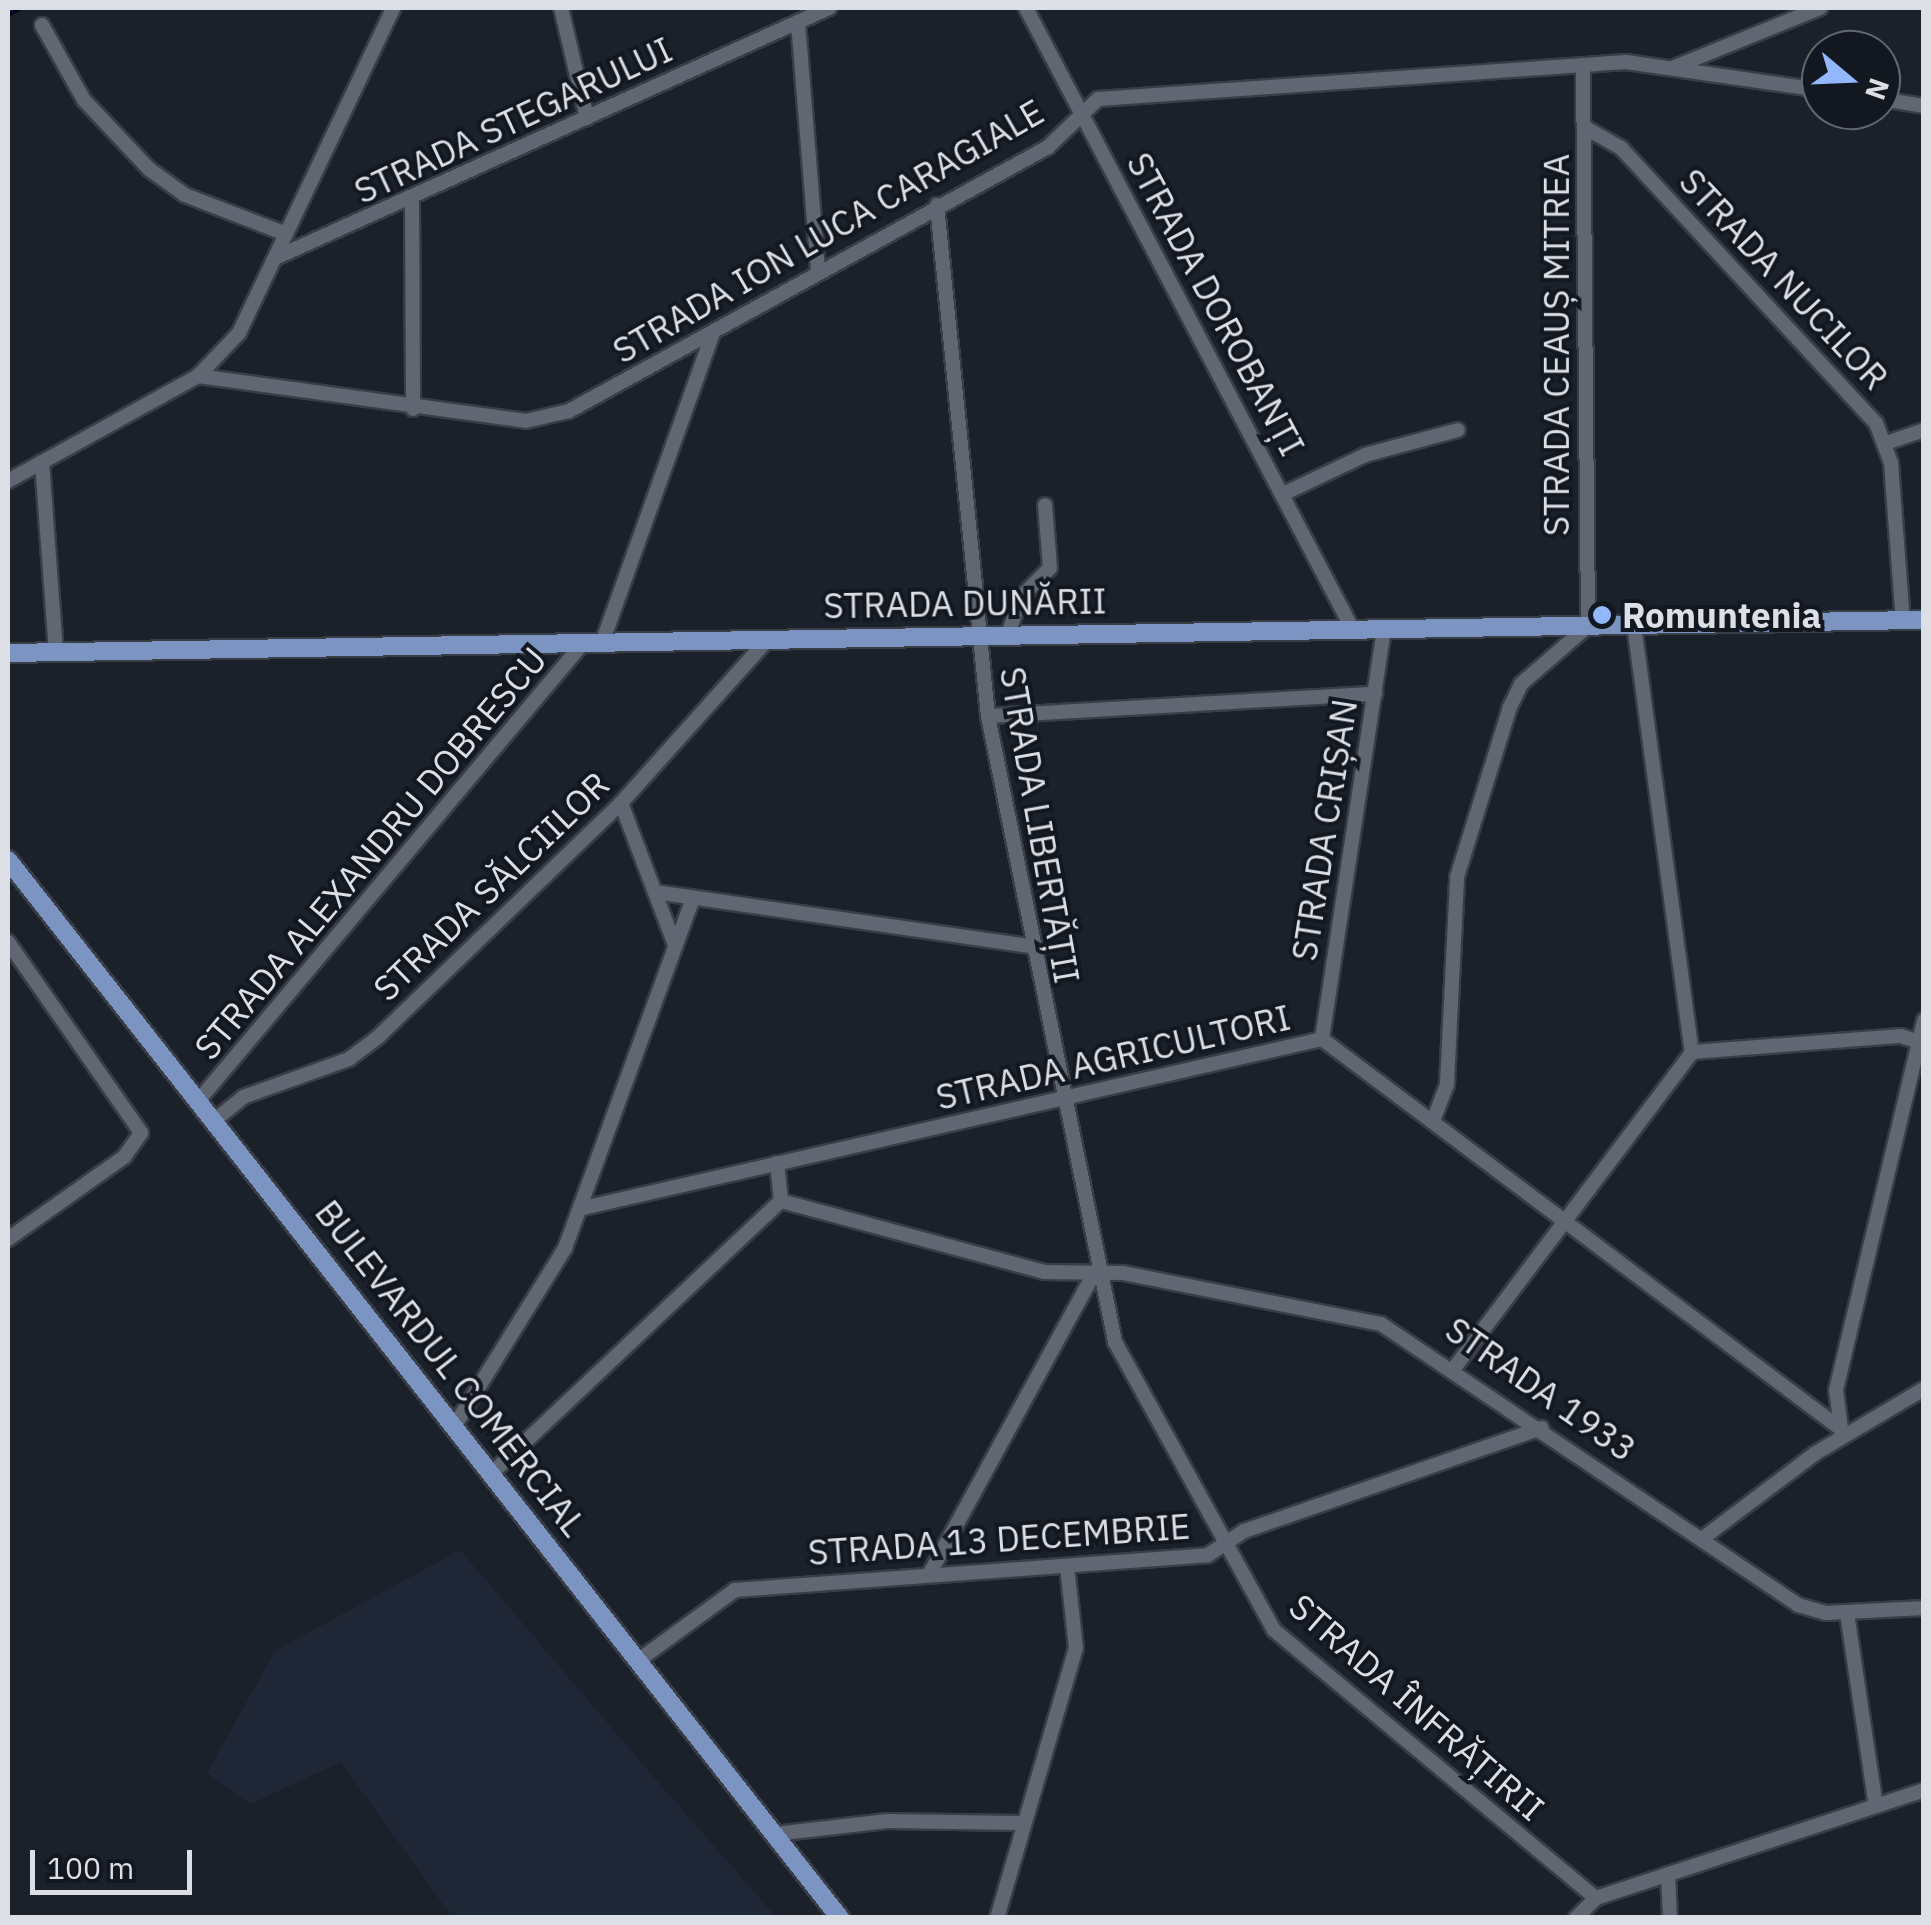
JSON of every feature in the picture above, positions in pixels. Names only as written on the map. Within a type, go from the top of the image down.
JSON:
[{"type":"main road","name":"STRADA DUNĂRII","points":[[8,653],[1924,620]]},
{"type":"main road","name":"BULEVARDUL COMERCIAL","points":[[8,860],[840,1918]]},
{"type":"street","points":[[8,482],[198,376],[239,333],[393,8]]},
{"type":"street","points":[[561,8],[587,118]]},
{"type":"street","name":"STRADA STEGARULUI","points":[[275,258],[412,200],[829,8]]},
{"type":"street","name":"STRADA DOROBANȚI","points":[[1026,8],[1354,630]]},
{"type":"street","points":[[1671,68],[1820,8]]},
{"type":"street","points":[[798,22],[818,273]]},
{"type":"street","points":[[42,25],[84,100],[148,168],[186,195],[286,234]]},
{"type":"street","name":"STRADA ION LUCA CARAGIALE","points":[[198,376],[414,409],[548,417],[713,333],[937,204],[1048,146],[1107,98],[1583,64],[1671,68],[1801,87]]},
{"type":"street","name":"STRADA CEAUȘ MITREA","points":[[1583,64],[1588,626]]},
{"type":"street","name":"STRADA NUCILOR","points":[[1584,126],[1620,148],[1859,402],[1886,443],[1903,620]]},
{"type":"street","points":[[412,200],[414,409]]},
{"type":"street","name":"STRADA LIBERTĂȚII","points":[[937,204],[988,716],[1094,1273]]},
{"type":"street","points":[[602,643],[713,333]]},
{"type":"street","points":[[1283,494],[1364,455],[1458,430]]},
{"type":"street","points":[[1886,443],[1924,430]]},
{"type":"street","points":[[42,462],[56,652]]},
{"type":"street","points":[[1008,635],[1020,598],[1050,568],[1045,505]]},
{"type":"street","points":[[1456,1367],[1692,1052],[1634,625]]},
{"type":"street","points":[[1432,1121],[1446,1095],[1457,877],[1510,706],[1521,684],[1588,626]]},
{"type":"street","name":"STRADA CRIȘAN","points":[[1322,1039],[1384,629]]},
{"type":"street","name":"STRADA SĂLCIILOR","points":[[215,1120],[243,1096],[364,1047],[621,803],[768,640]]},
{"type":"street","name":"STRADA ALEXANDRU DOBRESCU","points":[[199,1100],[582,643]]},
{"type":"street","points":[[988,716],[1375,694]]},
{"type":"street","points":[[621,803],[675,945]]},
{"type":"street","points":[[655,892],[1030,946]]},
{"type":"street","points":[[455,1425],[583,1208],[693,898]]},
{"type":"street","points":[[8,942],[141,1133],[124,1157],[8,1238]]},
{"type":"street","points":[[1839,1431],[1836,1390],[1924,1020]]},
{"type":"street","name":"STRADA AGRICULTORI","points":[[583,1208],[1322,1039],[1839,1431]]},
{"type":"street","points":[[1692,1052],[1921,1042]]},
{"type":"street","points":[[492,1473],[781,1201],[777,1163]]},
{"type":"street","name":"STRADA 1933","points":[[781,1201],[1044,1272],[1094,1273],[1382,1324],[1456,1367],[1798,1604],[1847,1613],[1924,1608]]},
{"type":"street","points":[[930,1573],[1069,1307],[1094,1273]]},
{"type":"street","name":"STRADA ÎNFRĂȚIRII","points":[[1094,1273],[1114,1342],[1274,1630],[1596,1898]]},
{"type":"street","points":[[1704,1538],[1839,1431],[1924,1389]]},
{"type":"street","name":"STRADA 13 DECEMBRIE","points":[[640,1660],[735,1590],[1208,1555],[1224,1541],[1542,1428]]},
{"type":"street","points":[[997,1918],[1020,1824],[1076,1648],[1067,1566]]},
{"type":"street","points":[[1847,1613],[1876,1806]]},
{"type":"street","points":[[1576,1918],[1596,1898],[1924,1790]]},
{"type":"street","points":[[776,1834],[887,1821],[1020,1824]]},
{"type":"street","points":[[1668,1874],[1670,1918]]},
{"type":"shaded area","points":[[460,1550],[776,1917],[452,1917],[341,1762],[250,1804],[207,1773],[275,1651]]},
{"type":"waterway","points":[[8,15],[21,8]]},
{"type":"place","name":"Romuntenia","points":[[1602,615]]}]
